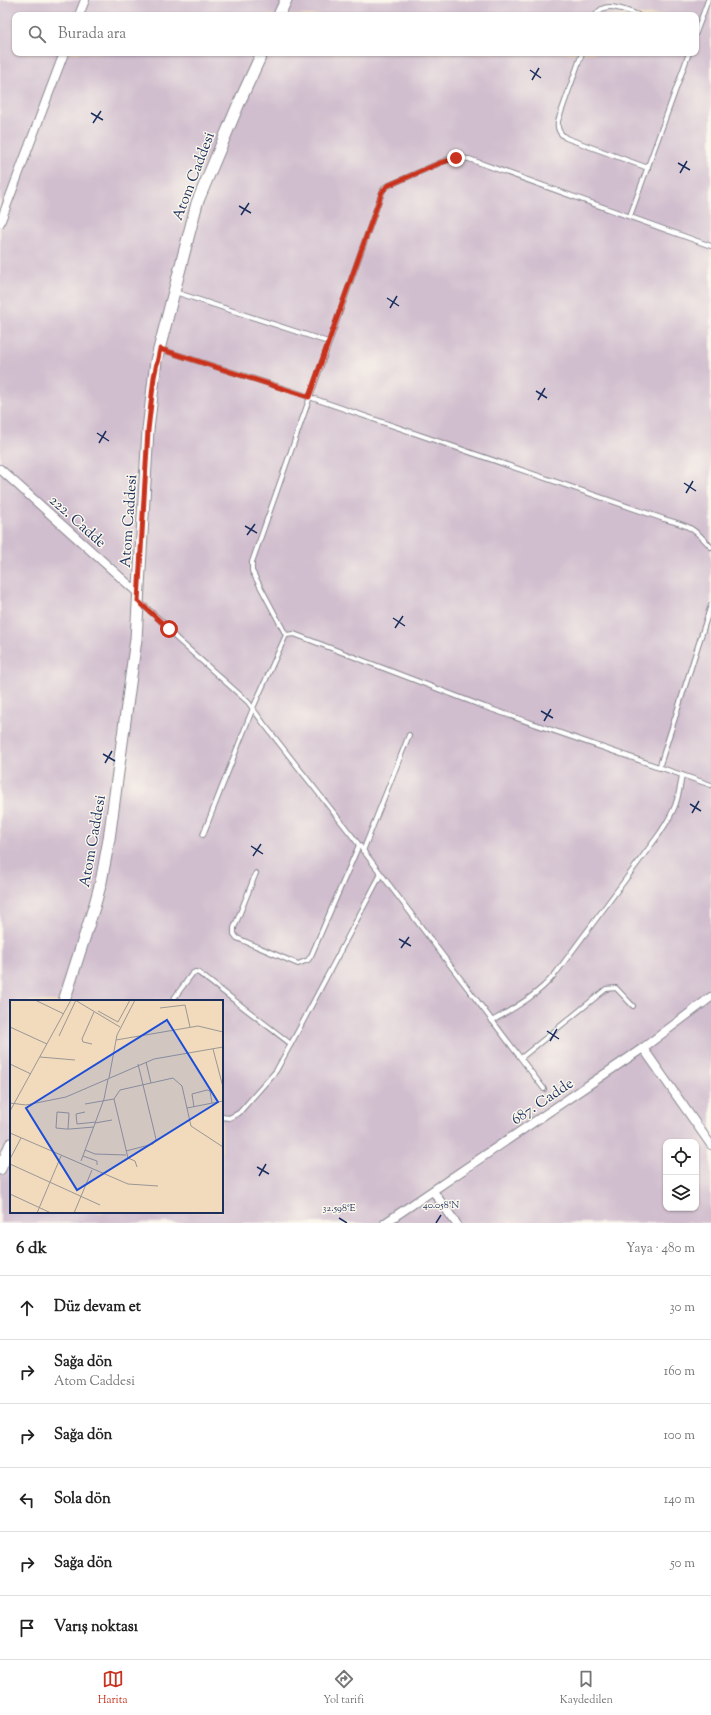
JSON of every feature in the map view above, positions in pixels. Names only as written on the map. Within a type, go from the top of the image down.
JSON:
[{"type":"street","points":[[80,12],[85,0]]},
{"type":"street","points":[[280,12],[286,0]]},
{"type":"street","points":[[0,223],[63,56]]},
{"type":"street","name":"Atom Caddesi","points":[[64,1000],[88,929],[102,875],[109,839],[136,639],[148,430],[154,377],[188,233],[197,202],[238,103],[261,56]]},
{"type":"street","name":"222. Cadde","points":[[0,469],[138,597]]},
{"type":"street","name":"687. Cadde","points":[[385,1223],[433,1192],[643,1048],[711,997]]},
{"type":"street","points":[[643,1048],[711,1145]]},
{"type":"street","points":[[0,1169],[10,1146]]},
{"type":"street","points":[[433,1192],[456,1223]]},
{"type":"lane","points":[[699,25],[708,0]]},
{"type":"lane","points":[[599,12],[602,8],[609,5],[629,12]]},
{"type":"lane","points":[[581,56],[558,121],[560,134],[566,138],[648,168]]},
{"type":"lane","points":[[630,216],[688,56]]},
{"type":"lane","points":[[286,635],[255,576],[252,566],[254,556],[328,342],[382,192],[387,186],[451,158],[469,159],[711,246]]},
{"type":"lane","points":[[175,292],[328,342]]},
{"type":"lane","points":[[160,349],[309,397],[664,519],[685,524],[701,535],[711,547]]},
{"type":"lane","points":[[138,597],[165,624],[176,638],[253,708],[544,1089]]},
{"type":"lane","points":[[658,768],[711,605]]},
{"type":"lane","points":[[286,635],[294,634],[485,707],[658,768],[711,785]]},
{"type":"lane","points":[[203,836],[253,708],[286,635]]},
{"type":"lane","points":[[363,851],[409,735]]},
{"type":"lane","points":[[492,1021],[518,1007],[540,991],[556,973],[660,833],[673,813],[678,801],[682,775]]},
{"type":"lane","points":[[256,873],[234,928],[234,934],[237,938],[298,964],[308,960],[311,956],[359,845]]},
{"type":"lane","points":[[223,1117],[233,1117],[239,1113],[276,1070],[381,874]]},
{"type":"lane","points":[[173,1000],[192,974],[195,972],[199,973],[291,1044]]},
{"type":"lane","points":[[521,1058],[606,989],[616,988],[633,1006]]},
{"type":"shaded area","points":[[0,0],[711,0],[711,1223],[0,1223]]},
{"type":"route","points":[[169,629],[138,601],[148,430],[156,361],[160,349],[309,397],[385,187],[451,158],[456,158]]}]
